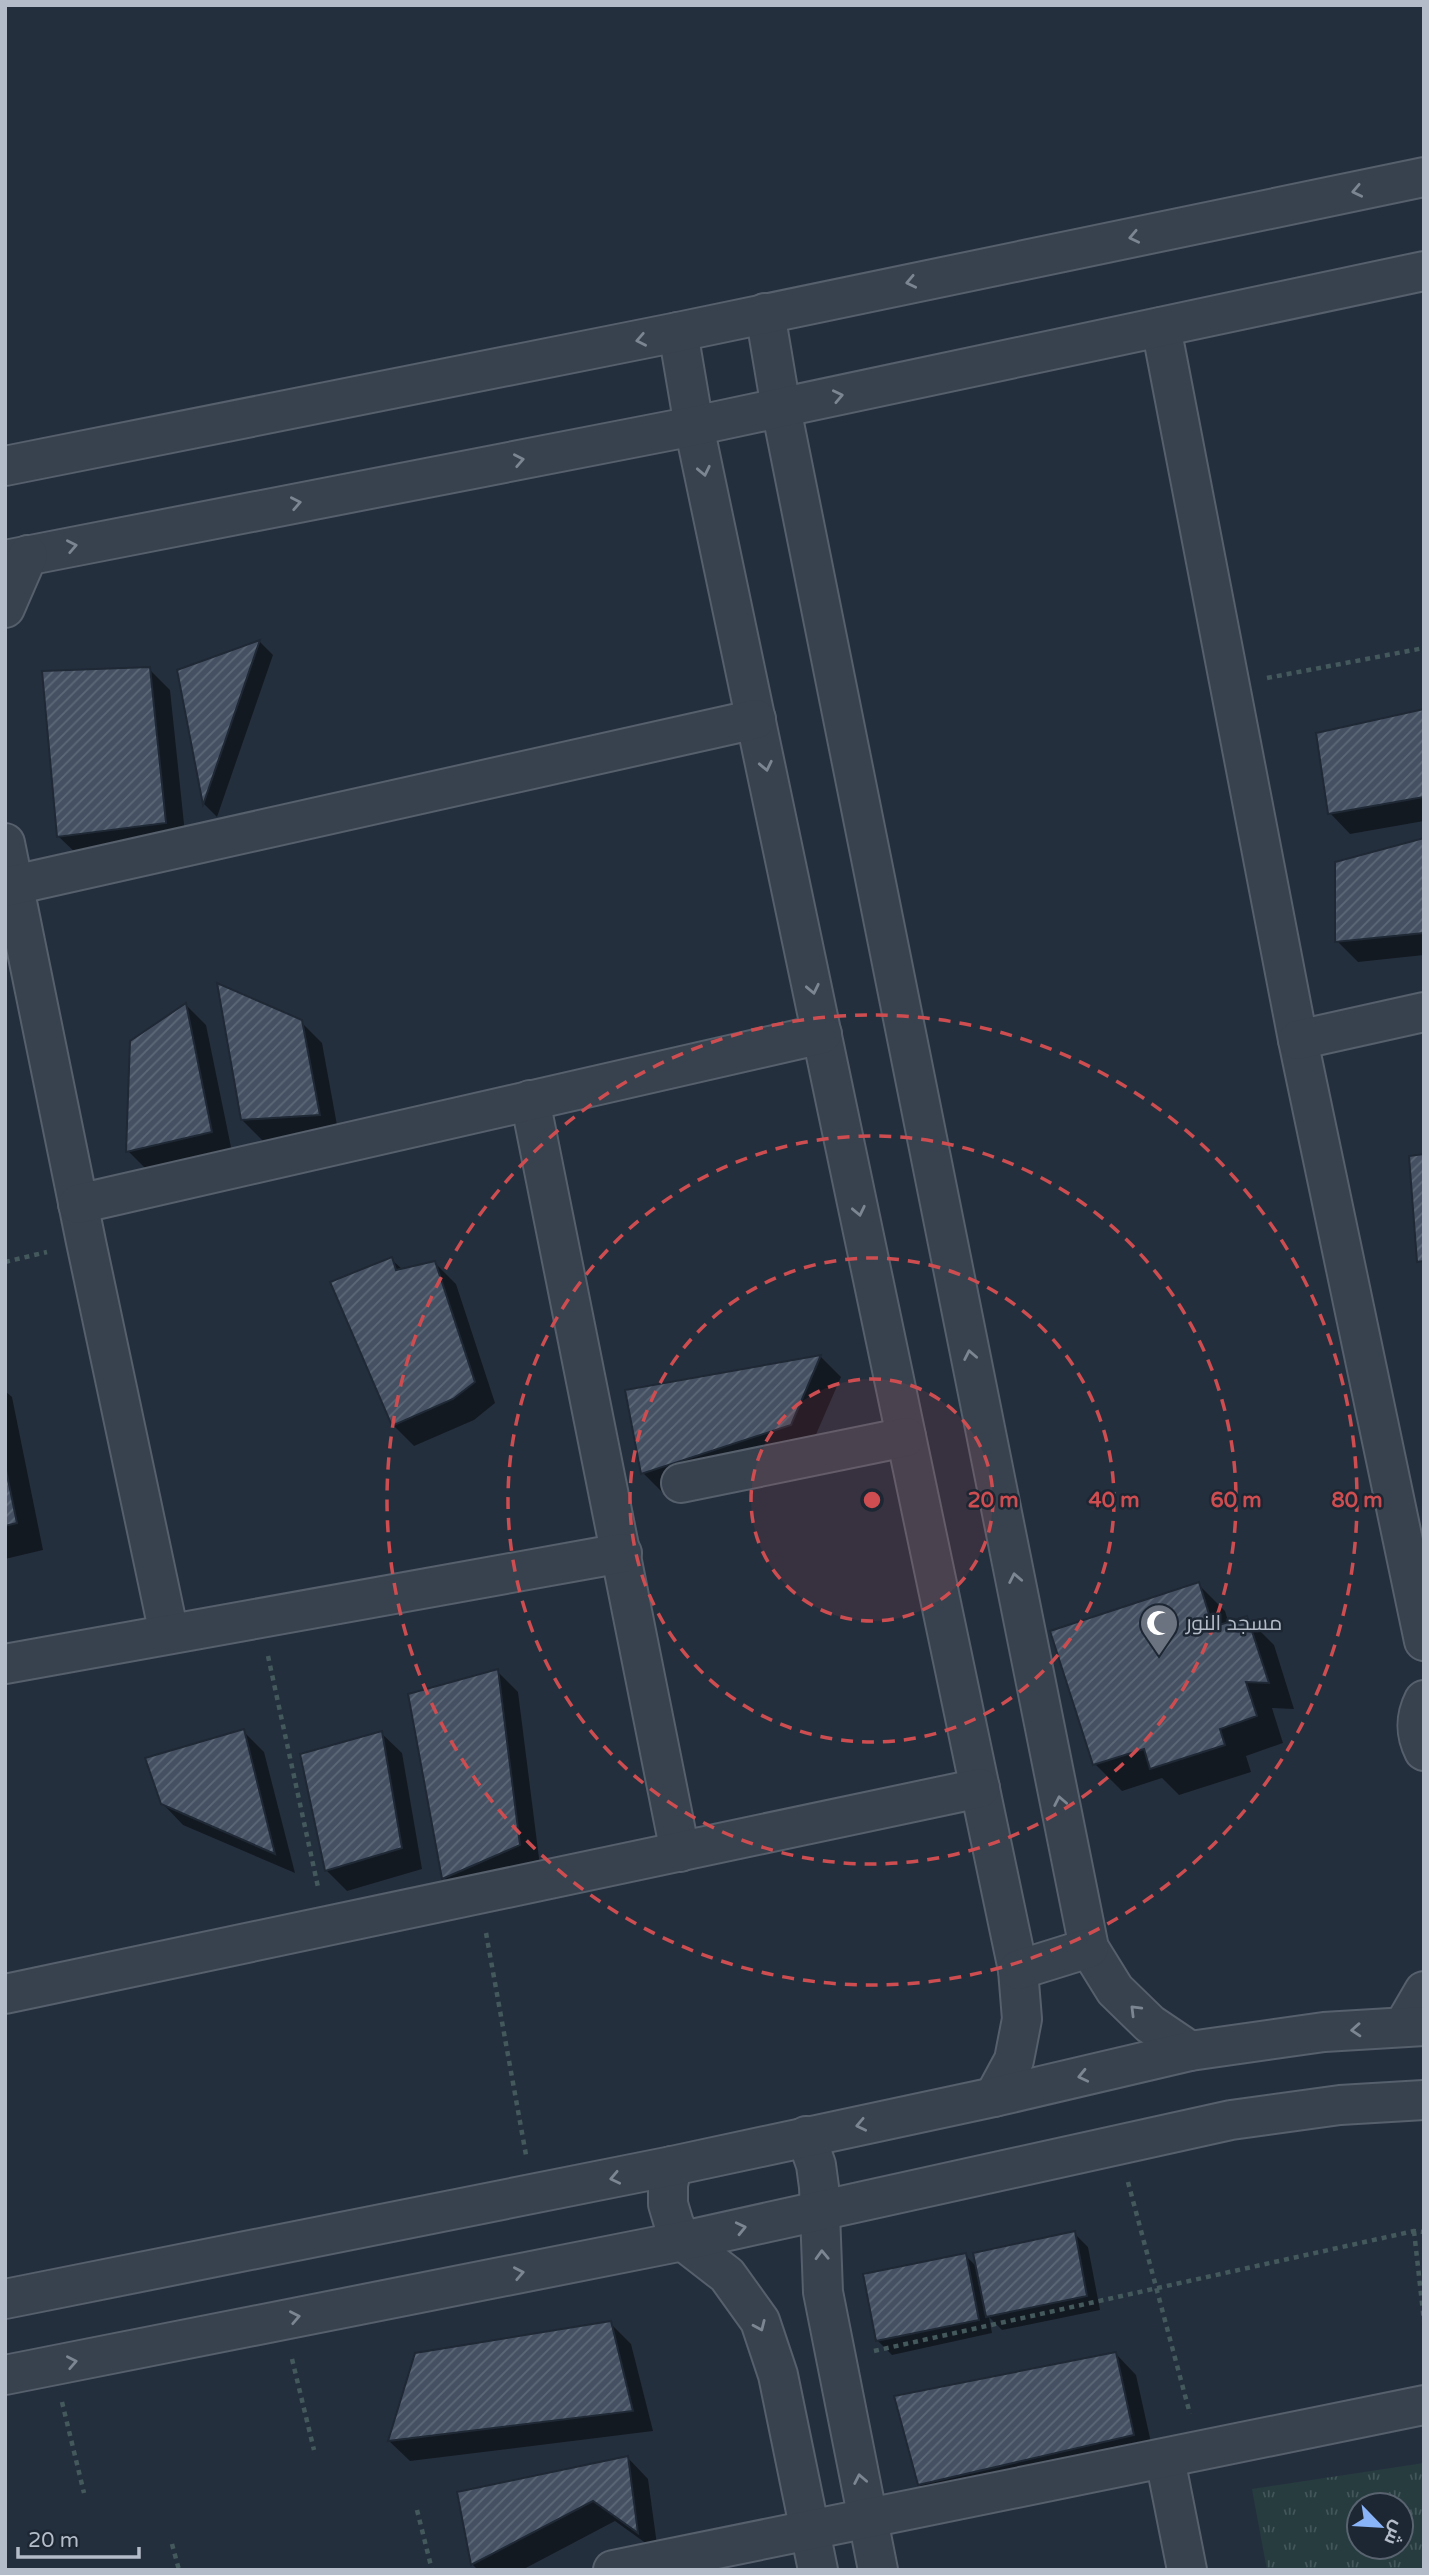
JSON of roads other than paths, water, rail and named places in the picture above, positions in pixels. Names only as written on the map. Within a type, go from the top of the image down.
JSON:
[{"type":"street","points":[[5,466],[678,332],[1424,177]]},
{"type":"street","points":[[5,608],[17,557],[694,426],[1424,271]]},
{"type":"street","points":[[765,313],[780,408],[1089,1948],[1115,1990],[1150,2024],[1190,2051]]},
{"type":"street","points":[[1161,327],[1298,1040],[1424,1641]]},
{"type":"street","points":[[678,332],[694,426],[1018,1970],[1022,2019],[1014,2060],[993,2097]]},
{"type":"street","points":[[9,886],[756,719]]},
{"type":"street","points":[[5,843],[9,886],[169,1634]]},
{"type":"street","points":[[1298,1040],[1424,1012]]},
{"type":"street","points":[[78,1204],[822,1034]]},
{"type":"street","points":[[530,1100],[680,1852]]},
{"type":"street","points":[[681,1483],[906,1437]]},
{"type":"street","points":[[5,1664],[622,1553]]},
{"type":"street","points":[[1424,1700],[1416,1724],[1424,1751]]},
{"type":"street","points":[[5,1994],[980,1788]]},
{"type":"street","points":[[1018,1970],[1089,1948]]},
{"type":"street","points":[[5,2299],[672,2166],[993,2097],[1190,2051],[1324,2032],[1413,2026],[1424,1991]]},
{"type":"street","points":[[5,2375],[682,2241],[1231,2120],[1340,2105],[1424,2100]]},
{"type":"street","points":[[806,2136],[816,2165],[821,2210],[823,2292],[878,2570]]},
{"type":"street","points":[[672,2166],[668,2204],[682,2241],[727,2275],[760,2321],[778,2375],[818,2570]]},
{"type":"street","points":[[613,2570],[1424,2405]]},
{"type":"street","points":[[1183,2456],[1187,2570]]},
{"type":"place","name":"مسجد النور","points":[[1159,1657]]}]
